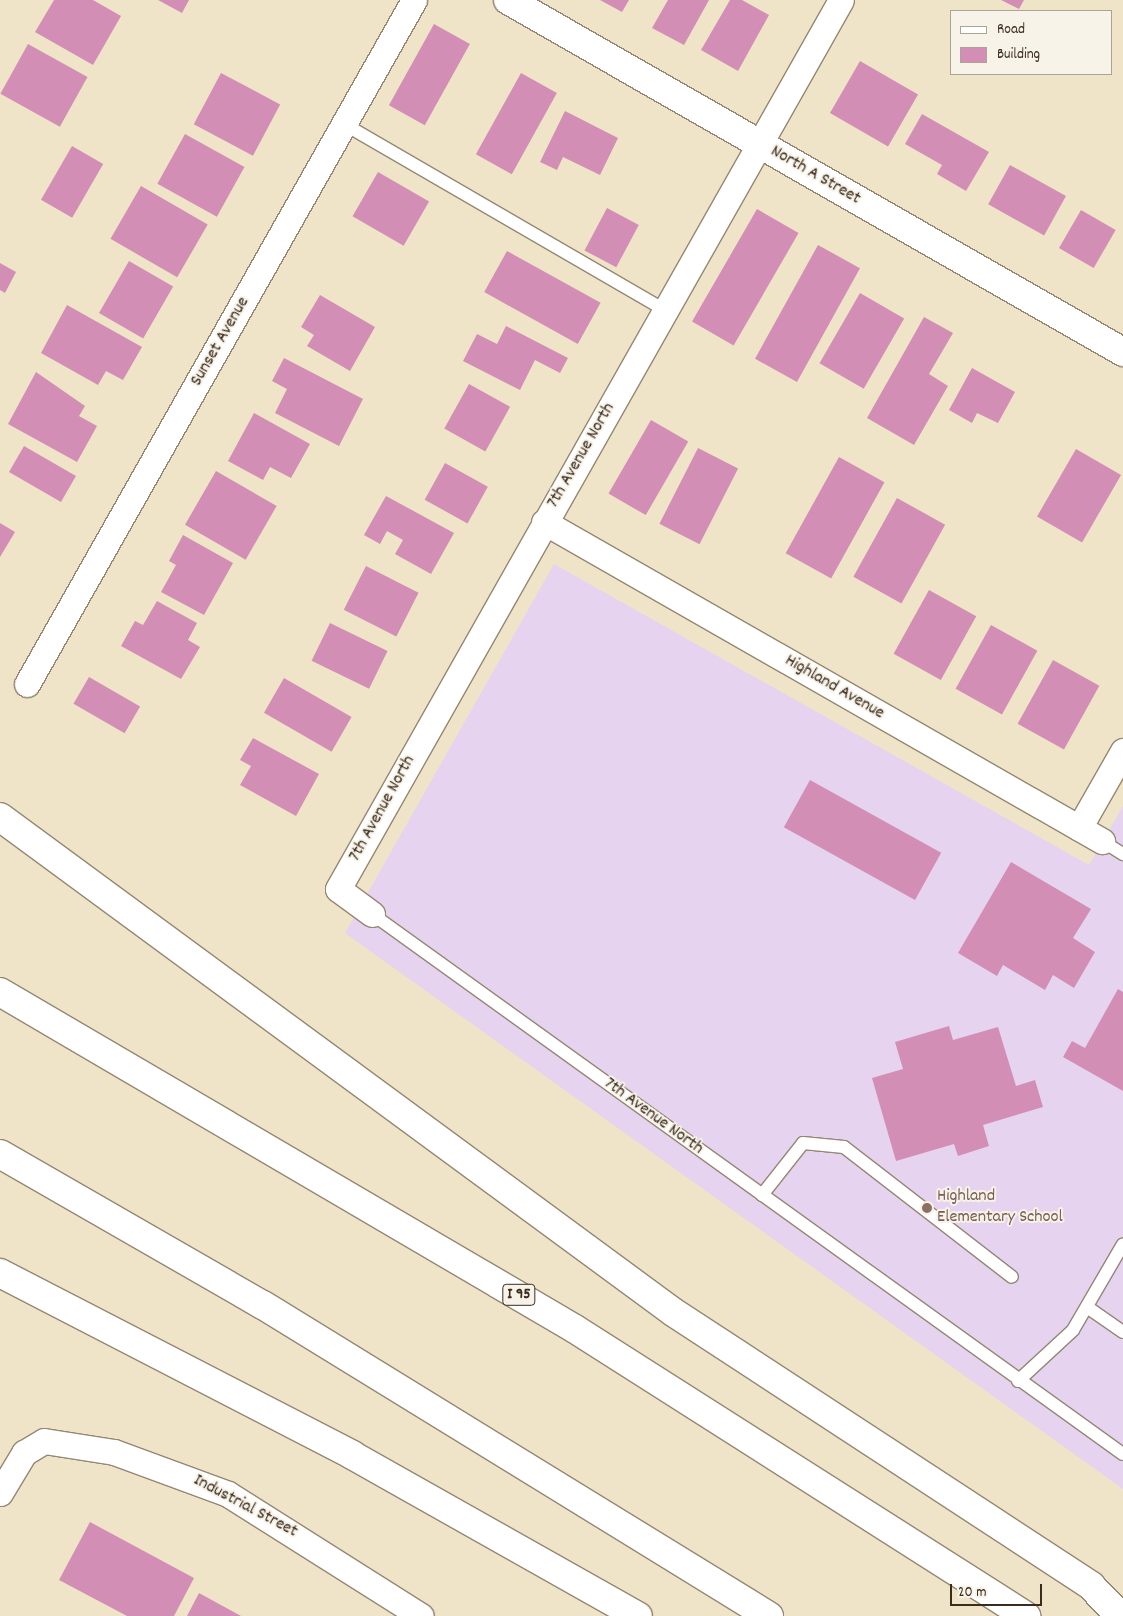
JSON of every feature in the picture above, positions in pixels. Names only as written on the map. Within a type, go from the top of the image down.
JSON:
[{"type":"main road","name":"North A Street","points":[[508,0],[1123,352]]},
{"type":"main road","points":[[0,817],[673,1312],[1091,1586],[1120,1616]]},
{"type":"main road","name":"I 95","points":[[0,992],[574,1329],[1026,1616]]},
{"type":"main road","points":[[0,1154],[296,1325],[769,1616]]},
{"type":"main road","points":[[0,1273],[352,1455],[638,1616]]},
{"type":"street","name":"Sunset Avenue","points":[[27,684],[414,0]]},
{"type":"street","name":"7th Avenue North","points":[[372,914],[338,889],[841,0]]},
{"type":"street","name":"Highland Avenue","points":[[544,522],[1102,841]]},
{"type":"street","points":[[1079,828],[1123,752]]},
{"type":"street","name":"Industrial Street","points":[[0,1493],[24,1453],[44,1441],[67,1442],[184,1475],[292,1531],[421,1616]]},
{"type":"lane","points":[[344,124],[665,310]]},
{"type":"lane","name":"Highland Avenue","points":[[1102,841],[1123,854]]},
{"type":"lane","name":"7th Avenue North","points":[[372,914],[1018,1381],[1123,1454]]},
{"type":"lane","points":[[762,1195],[803,1143],[844,1147],[1012,1277]]},
{"type":"lane","points":[[1018,1381],[1073,1330],[1123,1244]]},
{"type":"lane","points":[[1087,1307],[1123,1332]]},
{"type":"shaded area","name":"Highland Elementary School","points":[[554,564],[1089,865],[1123,806],[1123,1489],[345,933]]},
{"type":"building","points":[[54,0],[93,0],[121,16],[93,65],[35,32]]},
{"type":"building","points":[[158,0],[189,0],[182,13]]},
{"type":"building","points":[[600,0],[629,0],[622,12]]},
{"type":"building","points":[[668,0],[709,0],[684,45],[652,28]]},
{"type":"building","points":[[730,0],[742,0],[769,15],[738,71],[701,50]]},
{"type":"building","points":[[1001,0],[1024,0],[1019,9]]},
{"type":"building","points":[[434,24],[470,44],[425,125],[389,105]]},
{"type":"building","points":[[28,44],[87,77],[60,127],[0,94]]},
{"type":"building","points":[[860,61],[918,95],[888,146],[830,113]]},
{"type":"building","points":[[221,73],[280,104],[253,156],[194,124]]},
{"type":"building","points":[[521,73],[557,93],[512,174],[476,154]]},
{"type":"building","points":[[565,111],[618,138],[600,175],[563,157],[557,170],[540,162]]},
{"type":"building","points":[[922,114],[989,152],[966,191],[937,174],[942,165],[905,144]]},
{"type":"building","points":[[185,134],[244,167],[217,217],[157,184]]},
{"type":"building","points":[[72,146],[103,164],[72,218],[41,200]]},
{"type":"building","points":[[1010,165],[1066,196],[1044,235],[988,204]]},
{"type":"building","points":[[378,172],[429,202],[404,246],[352,216]]},
{"type":"building","points":[[141,186],[208,224],[177,277],[110,239]]},
{"type":"building","points":[[607,208],[639,225],[616,267],[584,250]]},
{"type":"building","points":[[757,209],[799,233],[734,346],[692,322]]},
{"type":"building","points":[[1081,210],[1116,230],[1094,268],[1059,248]]},
{"type":"building","points":[[818,245],[860,268],[797,382],[755,359]]},
{"type":"building","points":[[507,251],[601,303],[578,344],[484,292]]},
{"type":"building","points":[[129,261],[173,286],[143,338],[99,313]]},
{"type":"building","points":[[0,263],[16,272],[5,293],[0,290]]},
{"type":"building","points":[[860,293],[904,319],[864,389],[820,363]]},
{"type":"building","points":[[320,295],[375,327],[350,371],[307,346],[314,335],[301,327]]},
{"type":"building","points":[[67,305],[142,347],[123,380],[106,371],[98,385],[41,353]]},
{"type":"building","points":[[924,317],[953,333],[929,374],[948,386],[914,445],[867,418]]},
{"type":"building","points":[[506,326],[568,358],[560,373],[535,360],[520,390],[463,361],[477,334],[497,344]]},
{"type":"building","points":[[284,358],[363,399],[339,446],[275,413],[287,389],[272,381]]},
{"type":"building","points":[[972,368],[1015,392],[998,423],[977,413],[972,423],[949,410]]},
{"type":"building","points":[[36,372],[85,406],[79,416],[97,426],[77,462],[8,424]]},
{"type":"building","points":[[469,384],[510,407],[485,451],[444,429]]},
{"type":"building","points":[[254,413],[310,444],[291,478],[270,467],[263,480],[228,461]]},
{"type":"building","points":[[651,420],[688,442],[646,515],[608,494]]},
{"type":"building","points":[[24,446],[76,476],[61,502],[9,472]]},
{"type":"building","points":[[698,448],[738,468],[700,544],[659,524]]},
{"type":"building","points":[[1076,449],[1121,475],[1082,543],[1037,517]]},
{"type":"building","points":[[839,457],[884,482],[831,578],[786,553]]},
{"type":"building","points":[[445,463],[488,487],[467,523],[425,500]]},
{"type":"building","points":[[216,471],[277,506],[246,560],[185,525]]},
{"type":"building","points":[[386,496],[454,533],[431,574],[395,554],[403,540],[387,531],[380,544],[364,535]]},
{"type":"building","points":[[897,498],[945,525],[901,603],[853,577]]},
{"type":"building","points":[[0,523],[15,532],[0,557]]},
{"type":"building","points":[[183,535],[233,563],[204,615],[161,592],[176,565],[169,561]]},
{"type":"building","points":[[366,566],[419,593],[396,636],[344,610]]},
{"type":"building","points":[[929,590],[976,616],[941,680],[894,654]]},
{"type":"building","points":[[157,601],[197,623],[188,640],[200,647],[181,679],[121,646],[135,621],[143,625]]},
{"type":"building","points":[[330,623],[388,651],[369,689],[312,661]]},
{"type":"building","points":[[991,625],[1037,651],[1002,715],[956,689]]},
{"type":"building","points":[[1053,660],[1099,686],[1064,750],[1018,724]]},
{"type":"building","points":[[89,677],[140,706],[125,733],[74,704]]},
{"type":"building","points":[[284,678],[352,717],[332,752],[264,713]]},
{"type":"building","points":[[253,738],[319,774],[296,816],[240,785],[251,766],[240,760]]},
{"type":"building","points":[[810,780],[941,853],[915,900],[784,827]]},
{"type":"building","points":[[1011,862],[1091,909],[1073,938],[1095,952],[1074,988],[1053,975],[1045,990],[1003,965],[997,976],[958,953]]},
{"type":"building","points":[[1118,989],[1123,992],[1123,1091],[1063,1057],[1072,1041],[1085,1048]]},
{"type":"building","points":[[949,1026],[953,1040],[998,1027],[1016,1086],[1035,1080],[1043,1107],[983,1125],[989,1146],[958,1156],[954,1144],[896,1161],[872,1078],[903,1069],[895,1042]]},
{"type":"building","points":[[90,1522],[194,1578],[174,1616],[127,1616],[59,1580]]},
{"type":"building","points":[[199,1593],[241,1616],[187,1616]]},
{"type":"place","name":"Highland Elementary School","points":[[927,1208]]}]
